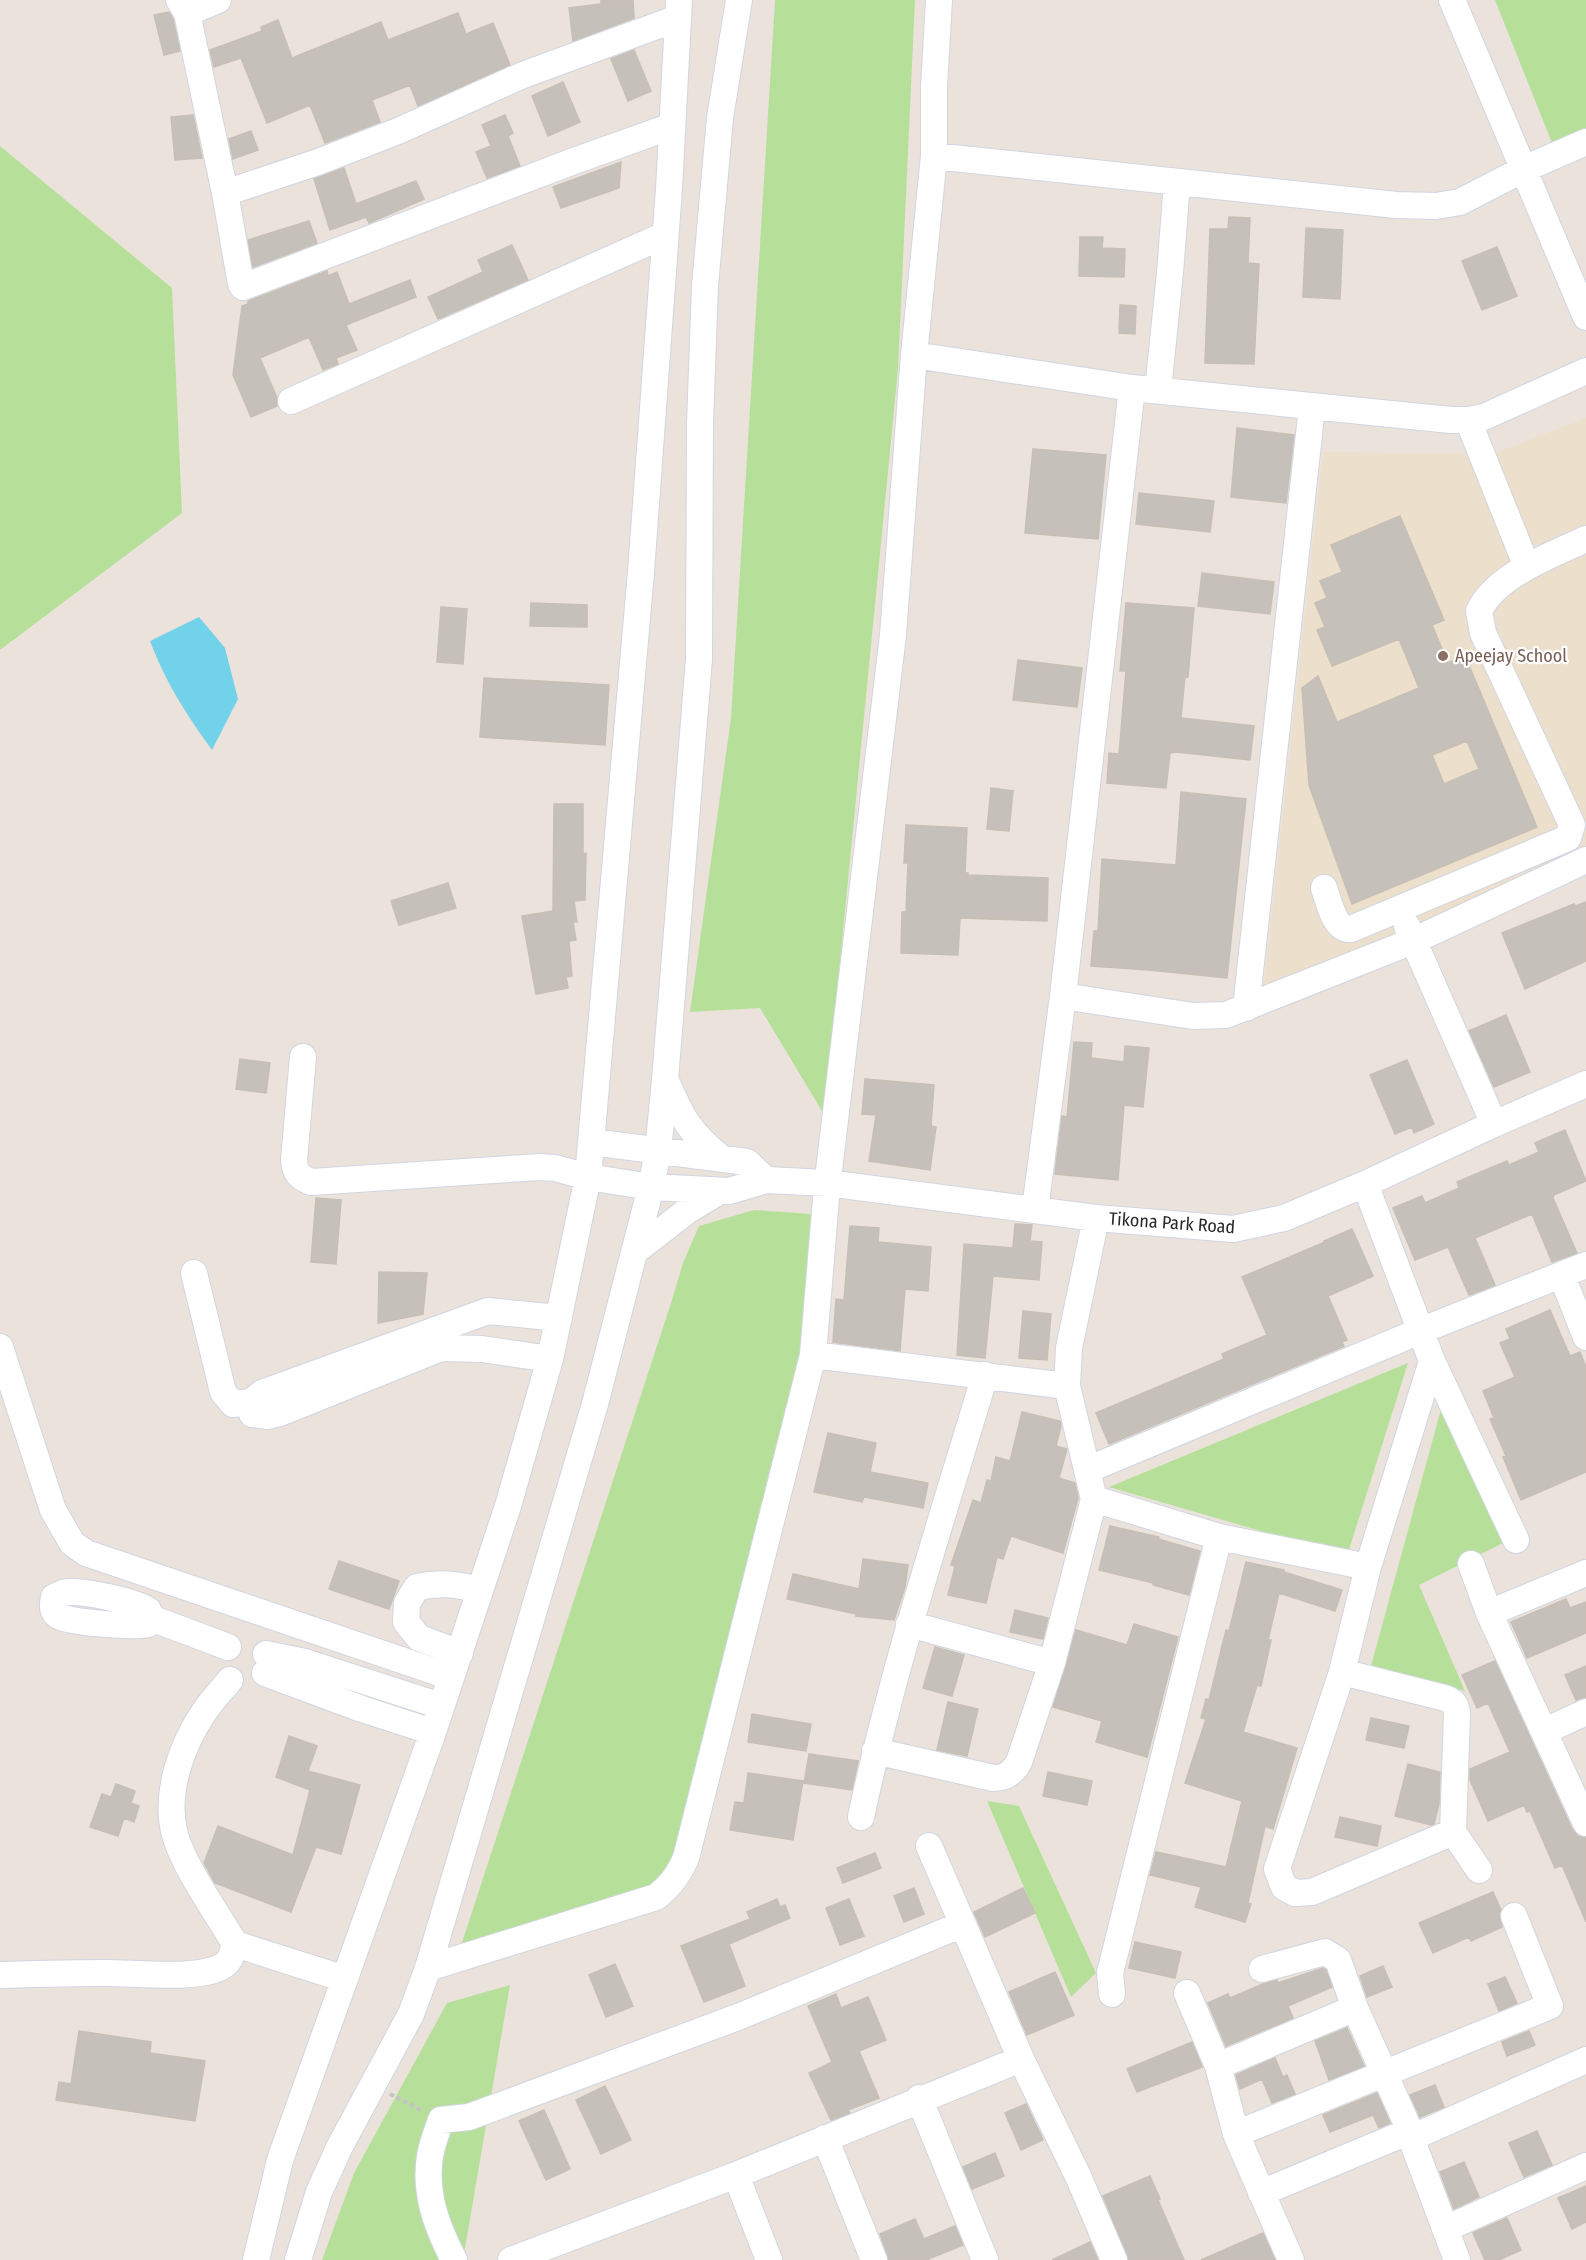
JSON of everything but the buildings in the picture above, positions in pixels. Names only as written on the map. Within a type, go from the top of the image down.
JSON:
[{"type":"street","points":[[218,0],[183,6],[225,193],[241,284],[245,287],[574,161],[672,126]]},
{"type":"street","points":[[298,2260],[319,2192],[340,2146],[411,2014],[428,1968],[595,1404],[651,1187],[658,1151],[666,1080],[699,659],[699,444],[705,286],[720,118],[739,0]]},
{"type":"street","points":[[428,1968],[656,1897],[668,1888],[679,1874],[686,1858],[813,1355],[827,1183],[893,635],[914,355],[934,156],[934,87],[939,0]]},
{"type":"street","points":[[1452,0],[1586,317]]},
{"type":"street","points":[[225,193],[318,162],[398,131],[679,9],[640,584],[588,1177],[550,1359],[518,1474],[460,1653],[280,2160],[256,2260]]},
{"type":"street","points":[[934,156],[1396,205],[1436,206],[1460,202],[1524,169],[1586,142]]},
{"type":"street","points":[[1158,390],[1177,182]]},
{"type":"street","points":[[291,401],[665,235]]},
{"type":"street","points":[[914,355],[1132,388],[1312,407],[1468,420],[1503,410],[1586,371]]},
{"type":"street","points":[[1035,1209],[1063,996],[1132,388]]},
{"type":"street","points":[[1246,1008],[1312,407]]},
{"type":"street","points":[[1468,420],[1527,567]]},
{"type":"street","points":[[1324,888],[1339,926],[1345,930],[1563,842],[1570,834],[1572,825],[1483,633],[1479,611],[1491,593],[1527,567],[1586,539]]},
{"type":"street","points":[[1063,996],[1193,1016],[1226,1015],[1413,941],[1586,860]]},
{"type":"street","points":[[1399,909],[1494,1124]]},
{"type":"street","name":"Tikona Park Road","points":[[303,1057],[294,1161],[295,1171],[301,1178],[311,1182],[522,1167],[555,1168],[588,1177],[651,1187],[720,1191],[736,1190],[766,1180],[827,1183],[1096,1218],[1233,1229],[1284,1218],[1586,1084]]},
{"type":"street","points":[[666,1080],[681,1116],[690,1130],[721,1158]]},
{"type":"street","points":[[592,1142],[747,1162],[766,1180]]},
{"type":"street","points":[[1365,1184],[1432,1361],[1516,1540]]},
{"type":"street","name":"Tikona Park Road","points":[[634,1252],[687,1211],[720,1191]]},
{"type":"street","points":[[875,1751],[993,1778],[1007,1776],[1014,1771],[1019,1762],[1052,1663],[1094,1499],[1067,1386],[1069,1348],[1096,1218]]},
{"type":"street","points":[[1087,1470],[1420,1331],[1586,1265]]},
{"type":"street","points":[[194,1273],[223,1392],[233,1404],[251,1402],[262,1393],[488,1311],[559,1318]]},
{"type":"street","points":[[1562,1276],[1586,1337]]},
{"type":"street","points":[[459,1322],[461,1347]]},
{"type":"street","points":[[0,1347],[53,1510],[72,1543],[86,1553],[451,1677]]},
{"type":"street","points":[[251,1402],[252,1414],[268,1416],[441,1348],[461,1347],[550,1359]]},
{"type":"street","points":[[813,1355],[1067,1386]]},
{"type":"street","points":[[1432,1361],[1368,1567],[1342,1672],[1277,1869],[1284,1887],[1295,1893],[1312,1892],[1453,1832]]},
{"type":"street","points":[[861,1817],[875,1751],[909,1624],[985,1375]]},
{"type":"street","points":[[1094,1499],[1219,1537],[1368,1567]]},
{"type":"street","points":[[1112,1994],[1110,1973],[1219,1537]]},
{"type":"street","points":[[1471,1564],[1489,1613],[1586,1823]]},
{"type":"street","points":[[1489,1613],[1586,1573]]},
{"type":"street","points":[[460,1653],[419,1638],[406,1622],[407,1603],[417,1587],[437,1583],[450,1583],[480,1590]]},
{"type":"street","points":[[152,1618],[228,1647]]},
{"type":"street","points":[[909,1624],[1052,1663]]},
{"type":"street","points":[[266,1664],[258,1681],[244,1685],[230,1680],[222,1668],[224,1653],[228,1647],[234,1642],[249,1640],[256,1643],[266,1664],[362,1709],[432,1732]]},
{"type":"street","points":[[266,1664],[305,1662],[441,1706]]},
{"type":"street","points":[[1342,1672],[1445,1698],[1456,1705],[1453,1832],[1479,1870]]},
{"type":"street","points":[[230,1680],[204,1712],[186,1744],[171,1796],[172,1821],[184,1857],[235,1944],[345,1979]]},
{"type":"street","points":[[1545,1731],[1586,1712]]},
{"type":"street","points":[[928,1846],[1021,2059],[1078,2176],[1114,2260]]},
{"type":"street","points":[[1236,2134],[1550,2006],[1514,1916]]},
{"type":"street","points":[[453,2260],[440,2233],[432,2208],[429,2184],[430,2155],[441,2120],[469,2117],[738,2017],[963,1924]]},
{"type":"street","points":[[0,1975],[184,1974],[211,1971],[224,1966],[231,1959],[235,1944]]},
{"type":"street","points":[[1262,1969],[1325,1952],[1338,1960],[1355,2008],[1410,2134],[1457,2260]]},
{"type":"street","points":[[1187,1993],[1218,2066],[1236,2134],[1291,2260]]},
{"type":"street","points":[[1218,2066],[1355,2008]]},
{"type":"street","points":[[511,2260],[736,2175],[919,2098],[1021,2059]]},
{"type":"street","points":[[1261,2193],[1410,2134],[1586,2060]]},
{"type":"street","points":[[919,2098],[986,2260]]},
{"type":"street","points":[[825,2138],[874,2260]]},
{"type":"street","points":[[1445,2229],[1586,2166]]},
{"type":"street","points":[[736,2175],[768,2260]]},
{"type":"path","points":[[373,2086],[441,2120]]},
{"type":"shaded area","name":"Apeejay School","points":[[1586,418],[1586,858],[1263,994],[1323,452],[1493,454]]},
{"type":"green space","points":[[775,0],[915,0],[898,369],[825,1116],[760,1008],[690,1012],[731,718]]},
{"type":"green space","points":[[1495,0],[1586,0],[1586,129],[1552,143]]},
{"type":"green space","points":[[0,146],[172,288],[182,513],[0,650]]},
{"type":"green space","points":[[754,1210],[811,1214],[802,1367],[665,1884],[454,1967],[683,1263],[699,1226]]},
{"type":"green space","points":[[1408,1363],[1347,1556],[1109,1487]]},
{"type":"green space","points":[[1443,1402],[1503,1543],[1419,1585],[1465,1691],[1371,1666]]},
{"type":"green space","points":[[987,1801],[1019,1806],[1096,1973],[1071,1997]]},
{"type":"green space","points":[[510,1985],[463,2260],[322,2260],[354,2173],[447,2003]]},
{"type":"water","points":[[199,617],[225,648],[238,699],[212,750],[177,698],[150,641]]},
{"type":"place","name":"Apeejay School","points":[[1443,656]]}]
